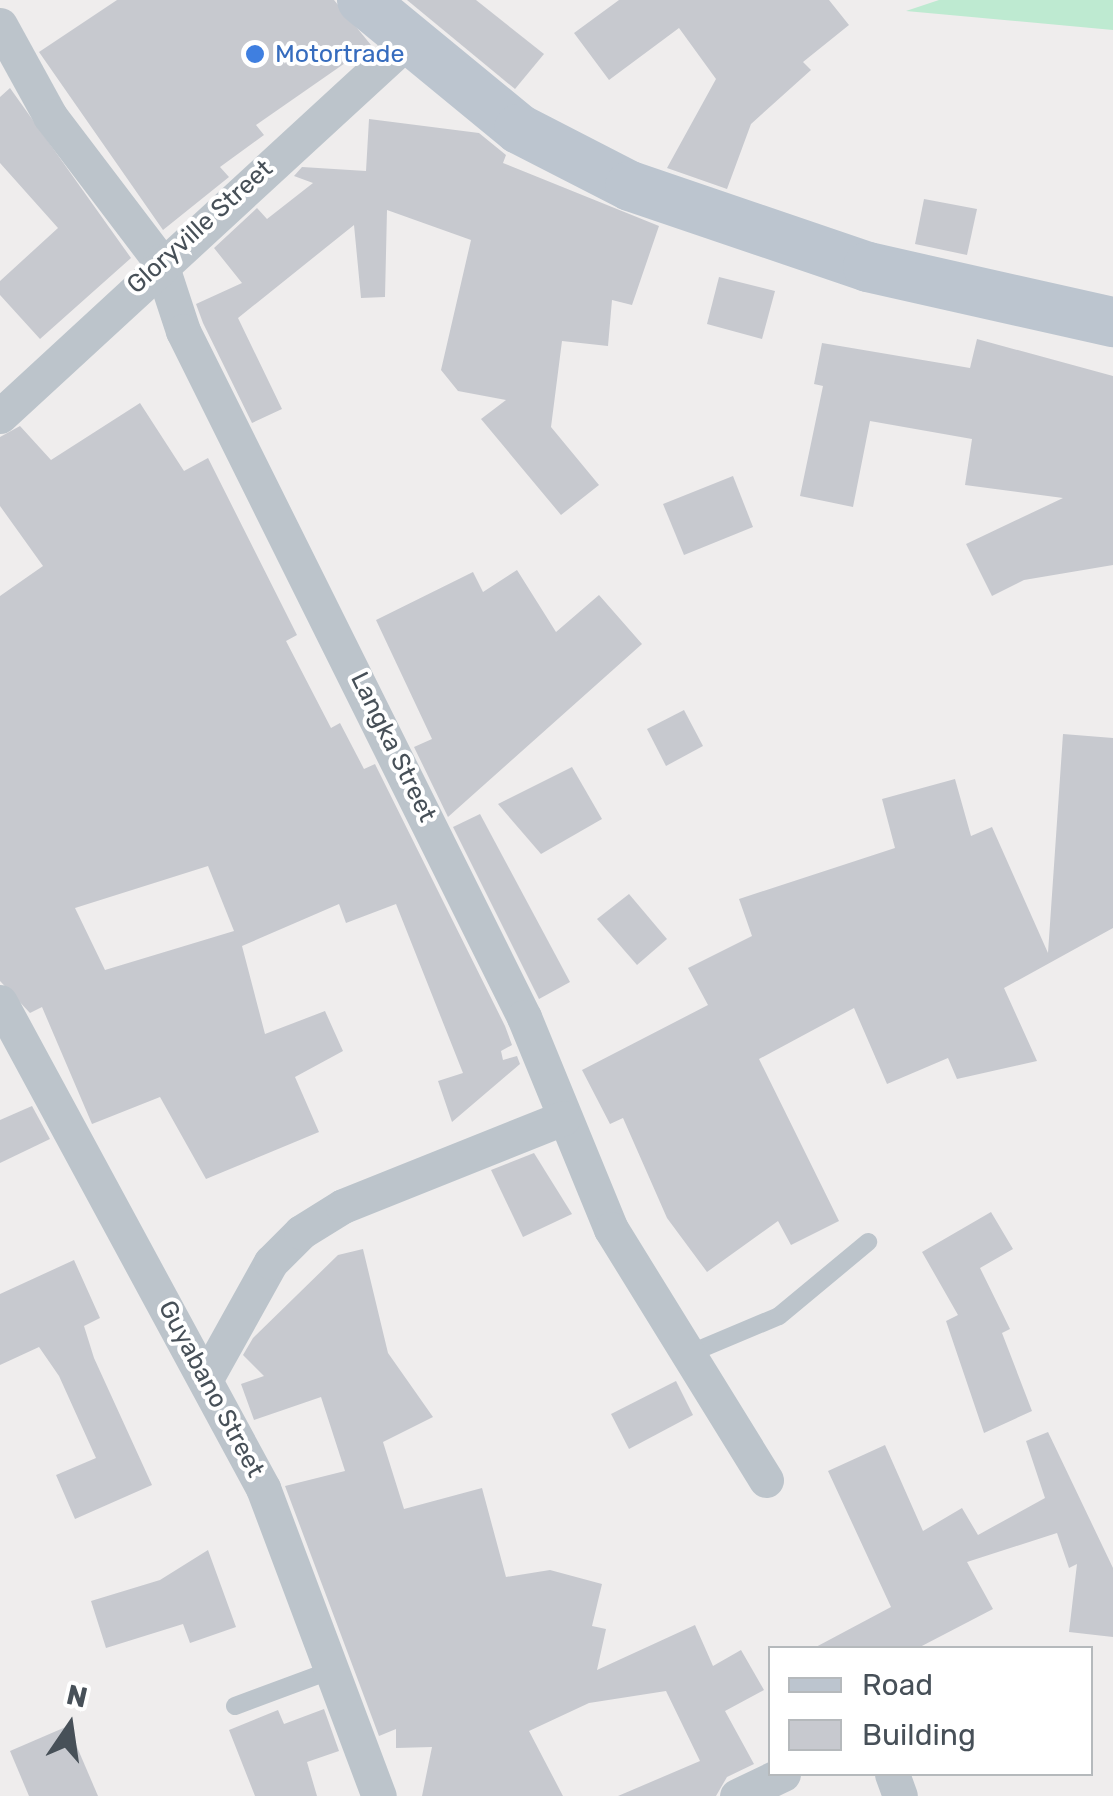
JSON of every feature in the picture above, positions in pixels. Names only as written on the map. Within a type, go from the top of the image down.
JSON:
[{"type":"street","points":[[362,0],[405,43],[519,129],[630,186],[868,267],[1113,322]]},
{"type":"street","name":"Langka Street","points":[[0,26],[50,116],[160,262],[183,331],[394,748],[611,1229],[766,1480]]},
{"type":"street","name":"Gloryville Street","points":[[0,416],[160,262],[405,43]]},
{"type":"street","name":"Guyabano Street","points":[[0,1002],[208,1375],[263,1488],[379,1796]]},
{"type":"street","points":[[208,1375],[271,1262],[301,1232],[359,1198],[562,1118]]},
{"type":"street","points":[[737,1796],[778,1776]]},
{"type":"lane","points":[[691,1353],[779,1316],[868,1242]]},
{"type":"lane","points":[[234,1706],[332,1670]]},
{"type":"green space","points":[[939,0],[1113,0],[1113,30],[906,11]]},
{"type":"building","points":[[117,0],[334,0],[371,45],[256,125],[264,135],[220,167],[229,177],[163,230],[39,52]]},
{"type":"building","points":[[407,0],[476,0],[544,54],[515,89]]},
{"type":"building","points":[[619,0],[829,0],[849,25],[803,62],[811,70],[751,124],[727,189],[667,168],[716,79],[679,28],[609,80],[574,33]]},
{"type":"building","points":[[10,88],[131,258],[40,339],[0,295],[0,281],[58,228],[0,163],[0,97]]},
{"type":"building","points":[[369,119],[479,133],[506,155],[503,163],[659,226],[632,305],[612,300],[608,346],[562,341],[551,427],[599,485],[561,515],[481,419],[506,400],[458,391],[441,370],[471,240],[387,210],[385,297],[361,298],[354,225],[238,318],[282,409],[252,423],[203,323],[196,304],[242,283],[214,248],[257,208],[267,219],[313,183],[294,176],[302,167],[366,171]]},
{"type":"building","points":[[924,199],[977,209],[967,255],[915,244]]},
{"type":"building","points":[[719,277],[775,291],[762,339],[707,324]]},
{"type":"building","points":[[977,339],[1113,376],[1113,565],[1024,580],[992,596],[966,544],[1063,498],[965,485],[972,439],[870,421],[853,507],[800,496],[823,386],[814,384],[822,343],[970,368]]},
{"type":"building","points":[[140,403],[184,471],[208,458],[297,635],[286,641],[331,728],[340,723],[364,769],[375,764],[505,1026],[512,1045],[501,1051],[503,1060],[517,1056],[520,1064],[452,1122],[438,1081],[463,1073],[396,904],[346,923],[339,904],[242,946],[265,1034],[325,1011],[343,1051],[295,1077],[319,1132],[206,1179],[160,1097],[92,1124],[42,1007],[30,1013],[0,981],[0,596],[43,566],[0,506],[0,437],[20,426],[51,460]],"holes":[[[208,866],[234,931],[105,970],[75,908]]]},
{"type":"building","points":[[733,476],[753,527],[684,555],[663,504]]},
{"type":"building","points":[[517,570],[556,632],[599,595],[642,644],[448,817],[414,747],[432,739],[376,620],[473,572],[483,592]]},
{"type":"building","points":[[684,710],[703,746],[666,766],[647,729]]},
{"type":"building","points":[[1063,734],[1113,738],[1113,928],[1004,988],[1037,1061],[957,1079],[948,1058],[887,1084],[854,1008],[759,1059],[839,1221],[791,1245],[778,1221],[707,1272],[667,1218],[623,1118],[610,1124],[582,1070],[708,1005],[688,968],[752,936],[739,899],[895,848],[882,799],[955,779],[971,836],[992,827],[1048,953]]},
{"type":"building","points":[[572,767],[602,819],[541,854],[498,804]]},
{"type":"building","points":[[480,814],[570,982],[539,999],[453,827]]},
{"type":"building","points":[[629,894],[667,939],[637,965],[597,919]]},
{"type":"building","points":[[32,1106],[50,1139],[0,1163],[0,1120]]},
{"type":"building","points":[[534,1153],[572,1214],[523,1237],[491,1170]]},
{"type":"building","points":[[991,1212],[1013,1249],[980,1268],[1010,1329],[1002,1333],[1032,1411],[984,1433],[946,1321],[958,1315],[922,1252]]},
{"type":"building","points":[[363,1249],[388,1353],[433,1417],[383,1442],[404,1509],[482,1488],[506,1577],[550,1570],[602,1584],[592,1626],[606,1629],[597,1670],[695,1625],[713,1666],[741,1650],[764,1690],[725,1711],[754,1764],[727,1777],[716,1796],[618,1796],[700,1761],[666,1691],[589,1703],[529,1731],[563,1796],[422,1796],[432,1747],[396,1748],[396,1729],[379,1736],[285,1486],[345,1471],[321,1397],[254,1420],[241,1384],[264,1376],[243,1355],[253,1338],[338,1255]]},
{"type":"building","points":[[74,1260],[100,1318],[84,1326],[94,1358],[152,1485],[75,1519],[56,1475],[96,1458],[59,1376],[39,1347],[0,1365],[0,1294]]},
{"type":"building","points":[[676,1381],[693,1415],[629,1449],[611,1414]]},
{"type":"building","points":[[1048,1432],[1113,1568],[1113,1637],[1069,1632],[1077,1564],[1069,1568],[1057,1533],[967,1562],[993,1609],[922,1646],[818,1646],[891,1607],[828,1471],[885,1445],[923,1531],[962,1508],[978,1535],[1045,1498],[1026,1441]]},
{"type":"building","points":[[208,1550],[236,1627],[190,1643],[183,1624],[106,1648],[91,1601],[160,1580]]},
{"type":"building","points":[[324,1709],[339,1751],[307,1762],[317,1796],[255,1796],[229,1730],[278,1710],[284,1724]]},
{"type":"building","points":[[68,1726],[98,1796],[29,1796],[10,1751]]},
{"type":"place","name":"Motortrade","points":[[255,54]]}]
